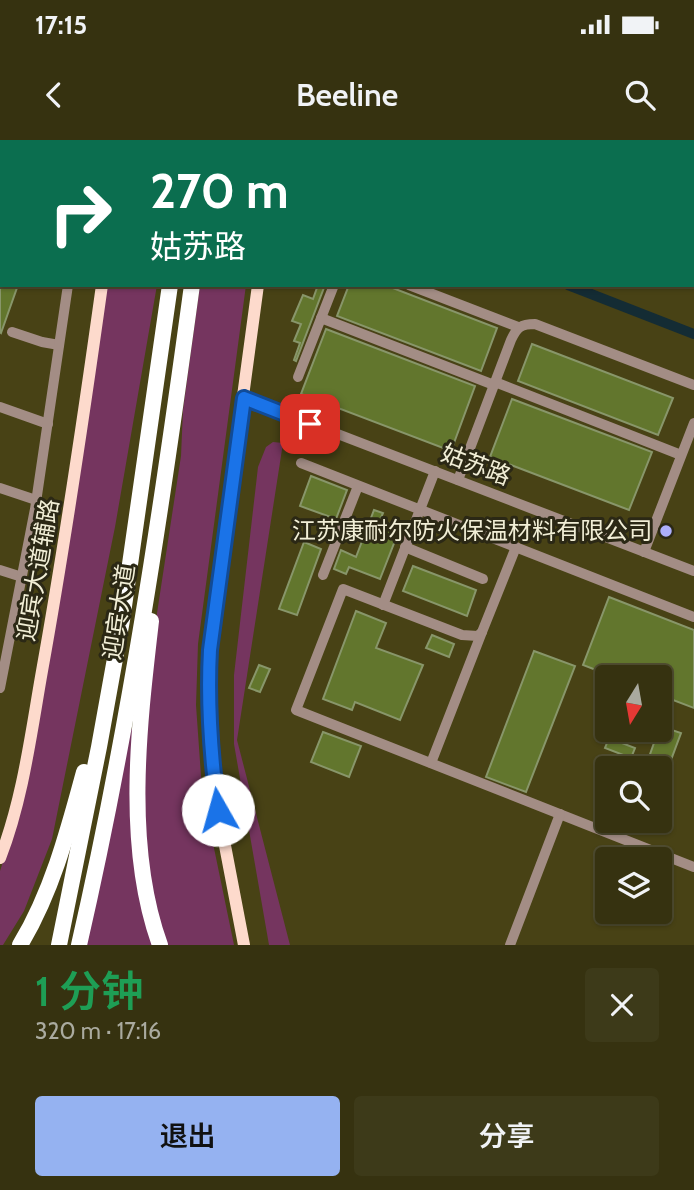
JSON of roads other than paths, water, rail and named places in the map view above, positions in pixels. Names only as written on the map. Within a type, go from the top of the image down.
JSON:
[{"type":"highway","name":"迎宾大道","points":[[59,945],[122,620],[170,287]]},
{"type":"highway","name":"迎宾大道","points":[[79,945],[123,729],[192,287]]},
{"type":"highway","points":[[160,945],[153,925],[142,864],[139,745],[145,669],[175,408]]},
{"type":"highway","points":[[19,945],[41,905],[63,848],[122,620]]},
{"type":"main road","name":"迎宾大道辅路","points":[[0,858],[24,770],[42,670],[76,473],[102,287]]},
{"type":"main road","points":[[244,945],[218,810],[209,745],[208,690],[215,599],[258,287]]},
{"type":"street","points":[[1,680],[36,500],[68,287]]},
{"type":"street","points":[[298,377],[333,287]]},
{"type":"street","points":[[414,287],[518,327],[535,324],[694,385]]},
{"type":"street","points":[[321,318],[681,456]]},
{"type":"street","points":[[458,480],[518,327]]},
{"type":"street","points":[[12,332],[60,345]]},
{"type":"street","name":"姑苏路","points":[[244,398],[694,571]]},
{"type":"street","points":[[0,407],[48,424]]},
{"type":"street","points":[[644,552],[694,423]]},
{"type":"street","points":[[301,463],[694,617]]},
{"type":"street","points":[[383,605],[435,471]]},
{"type":"street","points":[[323,575],[358,486]]},
{"type":"street","points":[[0,488],[36,500]]},
{"type":"street","points":[[431,763],[516,547]]},
{"type":"street","points":[[405,548],[483,579]]},
{"type":"street","points":[[0,570],[22,577]]},
{"type":"street","points":[[482,632],[478,636],[462,635],[343,589],[296,710],[694,867]]},
{"type":"street","points":[[510,945],[560,814]]},
{"type":"waterway","points":[[573,287],[694,334]]},
{"type":"place","name":"江苏康耐尔防火保温材料有限公司","points":[[666,531]]}]
